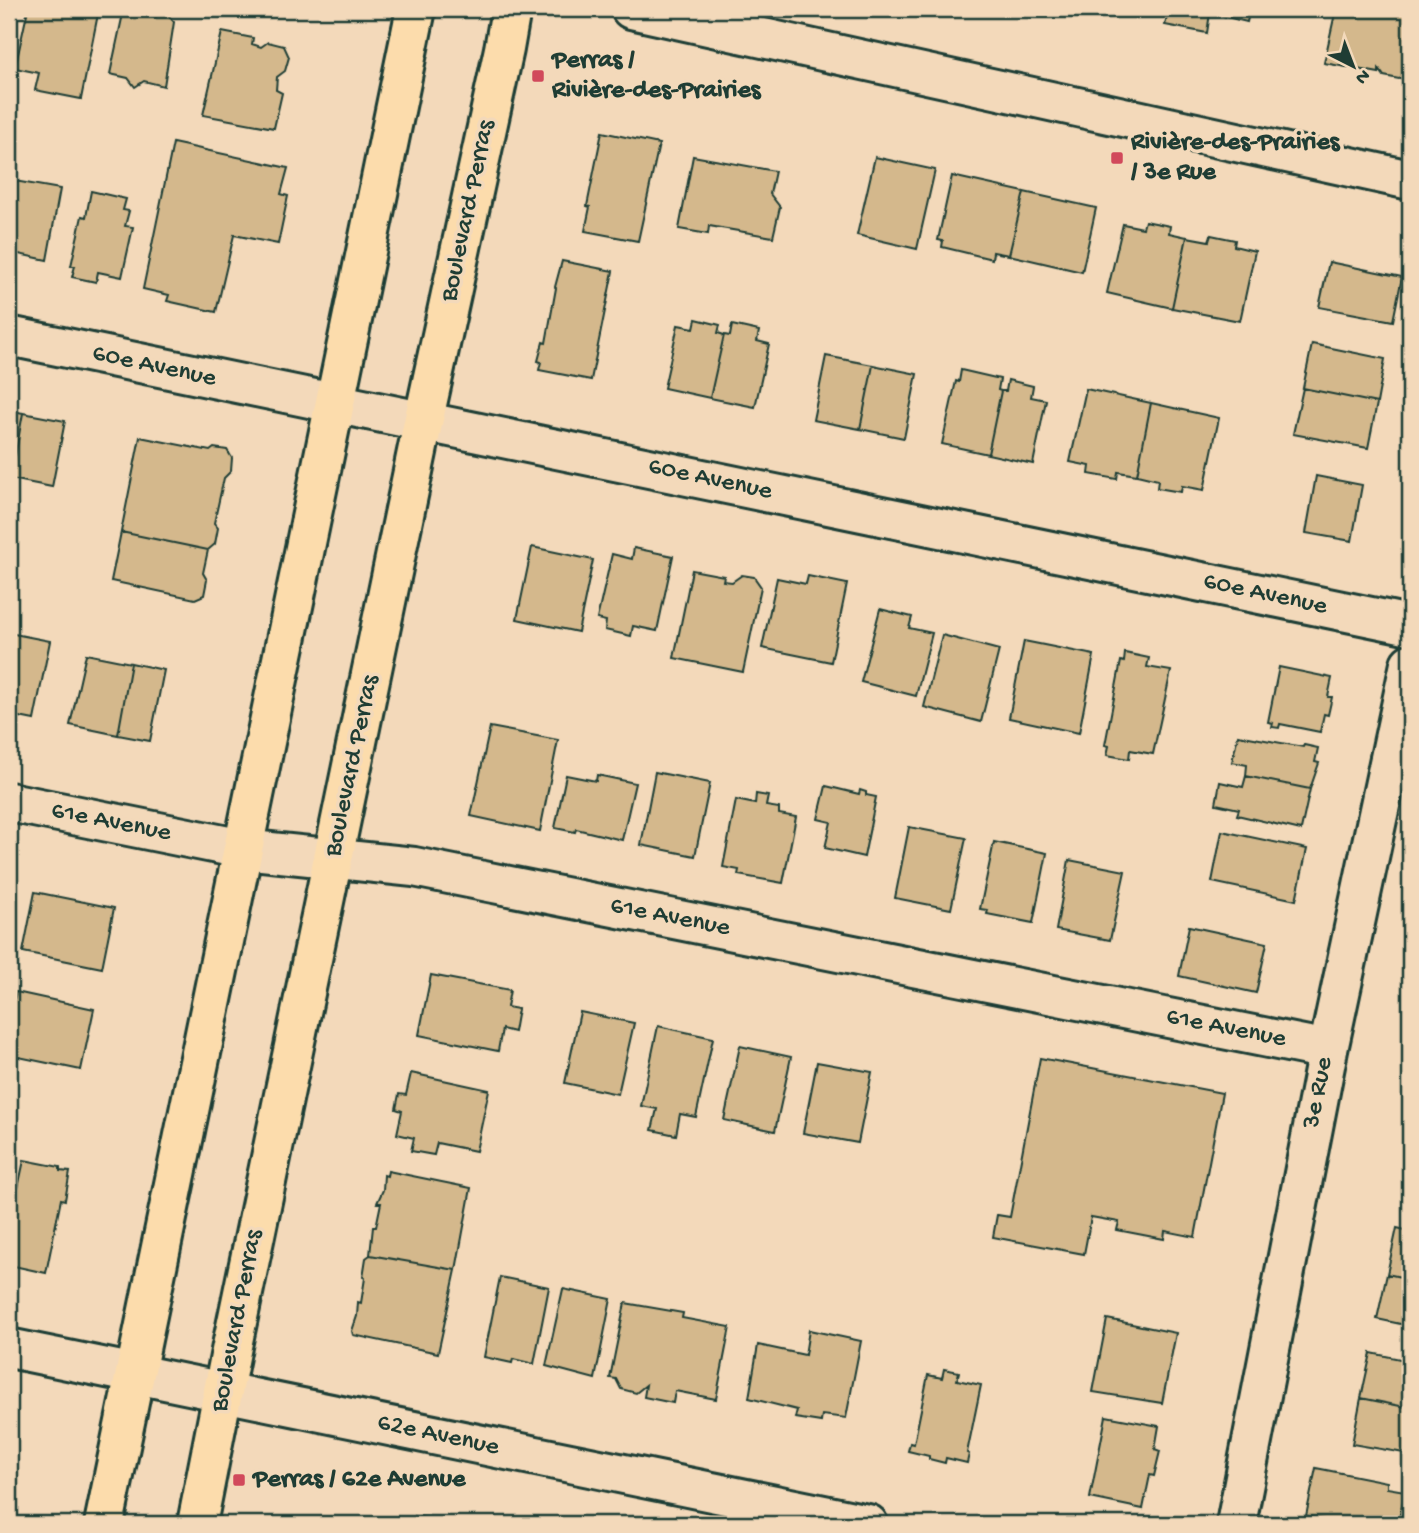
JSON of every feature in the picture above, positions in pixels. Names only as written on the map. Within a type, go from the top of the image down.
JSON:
[{"type":"main road","points":[[104,1524],[416,9]]},
{"type":"main road","name":"Boulevard Perras","points":[[197,1524],[423,423],[505,50],[511,9]]},
{"type":"street","points":[[631,9],[1410,180]]},
{"type":"street","name":"60e Avenue","points":[[9,336],[1410,625]]},
{"type":"street","name":"3e Rue","points":[[1236,1524],[1328,1050],[1410,664]]},
{"type":"street","name":"61e Avenue","points":[[9,802],[243,849],[427,869],[1328,1050]]},
{"type":"street","name":"62e Avenue","points":[[9,1348],[868,1524]]},
{"type":"building","points":[[28,9],[99,9],[81,99],[35,90],[39,73],[15,68]]},
{"type":"building","points":[[124,9],[156,17],[164,10],[174,22],[164,86],[144,81],[135,87],[128,78],[110,74]]},
{"type":"building","points":[[1169,9],[1250,9],[1247,22],[1210,13],[1207,33],[1165,25]]},
{"type":"building","points":[[1336,9],[1410,9],[1410,74],[1399,79],[1384,76],[1379,69],[1379,73],[1324,63]]},
{"type":"building","points":[[222,32],[253,38],[252,44],[261,47],[268,42],[284,46],[289,57],[285,71],[277,77],[276,90],[282,93],[274,128],[203,115]]},
{"type":"building","points":[[602,132],[659,144],[638,241],[585,231],[590,207],[587,206]]},
{"type":"building","points":[[173,143],[288,168],[281,194],[288,196],[278,244],[234,235],[216,312],[167,301],[169,295],[143,289]]},
{"type":"building","points":[[693,156],[775,171],[770,194],[780,207],[773,237],[709,226],[708,234],[679,229]]},
{"type":"building","points":[[875,157],[935,170],[917,249],[857,235]]},
{"type":"building","points":[[952,176],[1024,192],[1009,255],[993,252],[992,259],[942,247],[943,241],[938,240]]},
{"type":"building","points":[[9,180],[60,189],[47,260],[9,252]]},
{"type":"building","points":[[91,191],[126,199],[123,210],[129,211],[125,226],[133,227],[122,277],[98,272],[96,282],[72,277],[75,266],[71,266],[82,216],[86,217]]},
{"type":"building","points":[[1024,192],[1096,208],[1082,272],[1009,255]]},
{"type":"building","points":[[1145,221],[1170,226],[1169,233],[1187,237],[1172,308],[1107,293],[1123,224],[1143,228]]},
{"type":"building","points":[[1211,235],[1235,240],[1234,246],[1255,251],[1240,321],[1172,308],[1187,237],[1209,241]]},
{"type":"building","points":[[562,261],[613,271],[591,380],[539,370],[541,362],[538,361],[543,342],[546,343]]},
{"type":"building","points":[[1329,262],[1402,277],[1393,321],[1319,307]]},
{"type":"building","points":[[696,319],[720,325],[718,333],[724,335],[710,398],[664,388],[678,325],[694,328]]},
{"type":"building","points":[[732,325],[759,331],[757,341],[769,344],[755,407],[710,398],[724,335],[730,336]]},
{"type":"building","points":[[1312,344],[1385,359],[1377,403],[1303,388]]},
{"type":"building","points":[[826,356],[873,365],[860,429],[813,420]]},
{"type":"building","points":[[873,365],[917,374],[904,438],[860,429]]},
{"type":"building","points":[[961,370],[1000,379],[998,390],[1001,391],[988,454],[942,444],[956,381],[959,382]]},
{"type":"building","points":[[1008,380],[1033,386],[1031,397],[1046,400],[1033,464],[988,454],[1001,391],[1006,391]]},
{"type":"building","points":[[1303,388],[1377,403],[1368,448],[1293,434]]},
{"type":"building","points":[[1086,389],[1151,403],[1137,475],[1118,472],[1117,479],[1089,474],[1090,466],[1070,462]]},
{"type":"building","points":[[1151,403],[1219,418],[1204,490],[1182,486],[1181,492],[1157,488],[1158,480],[1137,475]]},
{"type":"building","points":[[9,410],[23,413],[11,479],[9,479]]},
{"type":"building","points":[[23,413],[65,421],[52,487],[11,479]]},
{"type":"building","points":[[140,437],[210,451],[214,448],[227,450],[232,458],[231,471],[224,478],[214,523],[218,528],[215,544],[208,550],[121,532]]},
{"type":"building","points":[[1316,476],[1362,485],[1352,541],[1306,533]]},
{"type":"building","points":[[121,532],[208,550],[203,573],[207,580],[204,595],[195,599],[111,581]]},
{"type":"building","points":[[532,547],[593,560],[578,632],[517,619]]},
{"type":"building","points":[[634,548],[673,556],[657,631],[633,626],[631,636],[605,630],[606,621],[597,619],[612,554],[632,559]]},
{"type":"building","points":[[692,570],[724,576],[723,581],[732,582],[742,575],[754,577],[761,587],[743,672],[674,658]]},
{"type":"building","points":[[808,576],[847,584],[831,662],[762,648],[777,578],[806,584]]},
{"type":"building","points":[[880,609],[912,617],[909,628],[932,633],[916,696],[861,682]]},
{"type":"building","points":[[9,633],[50,641],[34,720],[9,715]]},
{"type":"building","points":[[942,635],[999,650],[981,722],[924,707]]},
{"type":"building","points":[[1024,641],[1094,655],[1079,733],[1009,718]]},
{"type":"building","points":[[1125,653],[1149,658],[1147,667],[1171,671],[1153,754],[1130,750],[1129,759],[1107,755],[1109,746],[1105,745],[1121,661],[1124,662]]},
{"type":"building","points":[[86,654],[131,663],[118,735],[70,725]]},
{"type":"building","points":[[131,663],[164,670],[150,741],[118,735]]},
{"type":"building","points":[[1279,667],[1332,678],[1328,715],[1324,714],[1320,732],[1280,724],[1279,728],[1272,727],[1273,723],[1268,722]]},
{"type":"building","points":[[490,727],[558,740],[540,831],[471,816]]},
{"type":"building","points":[[1238,735],[1318,748],[1315,762],[1319,763],[1310,789],[1246,776],[1247,765],[1232,762]]},
{"type":"building","points":[[655,772],[710,783],[695,856],[641,845]]},
{"type":"building","points":[[566,775],[596,781],[597,775],[635,783],[622,840],[576,829],[575,832],[555,828]]},
{"type":"building","points":[[1246,776],[1310,789],[1301,830],[1237,815],[1239,809],[1216,804],[1220,782],[1243,787]]},
{"type":"building","points":[[826,786],[859,794],[860,790],[866,792],[866,795],[876,797],[864,857],[825,848],[831,822],[818,819]]},
{"type":"building","points":[[756,794],[768,796],[766,806],[779,808],[779,814],[796,817],[783,883],[738,875],[739,870],[723,867],[736,800],[755,804]]},
{"type":"building","points":[[909,827],[966,838],[951,909],[895,898]]},
{"type":"building","points":[[1222,831],[1307,849],[1296,900],[1212,882]]},
{"type":"building","points":[[994,842],[1047,853],[1033,923],[987,914],[988,910],[980,909]]},
{"type":"building","points":[[1069,860],[1125,871],[1110,940],[1056,930]]},
{"type":"building","points":[[35,892],[114,908],[102,968],[23,952]]},
{"type":"building","points":[[1189,926],[1267,943],[1256,993],[1179,976]]},
{"type":"building","points":[[431,975],[510,990],[507,1007],[518,1009],[514,1032],[502,1029],[498,1051],[419,1035]]},
{"type":"building","points":[[16,992],[94,1009],[81,1070],[9,1055],[9,1024]]},
{"type":"building","points":[[580,1012],[634,1023],[618,1094],[565,1083]]},
{"type":"building","points":[[658,1026],[713,1038],[696,1117],[680,1114],[676,1135],[652,1130],[657,1109],[641,1106]]},
{"type":"building","points":[[740,1046],[791,1057],[775,1131],[724,1120]]},
{"type":"building","points":[[1040,1058],[1222,1093],[1195,1237],[1165,1231],[1164,1239],[1117,1230],[1119,1222],[1091,1217],[1084,1254],[993,1237],[997,1215],[1010,1217]]},
{"type":"building","points":[[817,1062],[872,1072],[858,1143],[803,1133]]},
{"type":"building","points":[[411,1073],[489,1090],[476,1151],[437,1143],[434,1155],[411,1151],[414,1138],[397,1134],[402,1111],[396,1109],[399,1094],[406,1095]]},
{"type":"building","points":[[24,1160],[60,1167],[60,1171],[70,1172],[65,1200],[61,1199],[46,1273],[9,1265],[9,1186],[18,1188]]},
{"type":"building","points":[[388,1171],[471,1188],[456,1270],[370,1255],[373,1227],[376,1227],[381,1203],[377,1203],[383,1190],[384,1175],[387,1176]]},
{"type":"building","points":[[1397,1228],[1410,1231],[1410,1279],[1387,1274]]},
{"type":"building","points":[[370,1255],[456,1270],[438,1353],[353,1335],[358,1302],[361,1303],[366,1258]]},
{"type":"building","points":[[1387,1274],[1410,1279],[1410,1326],[1377,1319]]},
{"type":"building","points":[[500,1277],[549,1287],[534,1364],[484,1357]]},
{"type":"building","points":[[563,1289],[611,1299],[595,1379],[546,1366]]},
{"type":"building","points":[[625,1303],[683,1313],[682,1318],[730,1327],[716,1399],[675,1391],[673,1403],[644,1397],[646,1385],[636,1393],[621,1389],[616,1379],[610,1378]]},
{"type":"building","points":[[1107,1319],[1176,1333],[1162,1403],[1093,1392]]},
{"type":"building","points":[[809,1330],[861,1341],[846,1418],[822,1415],[821,1422],[795,1418],[797,1410],[749,1398],[758,1345],[805,1355]]},
{"type":"building","points":[[1371,1353],[1410,1361],[1410,1408],[1361,1398]]},
{"type":"building","points":[[944,1369],[959,1372],[957,1380],[981,1385],[967,1463],[946,1458],[945,1463],[908,1451],[910,1443],[914,1444],[928,1375],[942,1378]]},
{"type":"building","points":[[1361,1398],[1410,1408],[1410,1454],[1352,1444]]},
{"type":"building","points":[[1106,1416],[1159,1426],[1155,1449],[1160,1451],[1154,1476],[1150,1475],[1143,1509],[1090,1498]]},
{"type":"building","points":[[1316,1468],[1387,1482],[1387,1488],[1405,1491],[1398,1524],[1344,1524],[1306,1516]]},
{"type":"building","points":[[415,1516],[455,1524],[413,1524]]},
{"type":"place","name":"Perras / Rivière-des-Prairies","points":[[538,76]]},
{"type":"place","name":"Rivière-des-Prairies / 3e Rue","points":[[1117,158]]},
{"type":"place","name":"Perras / 62e Avenue","points":[[239,1480]]}]
